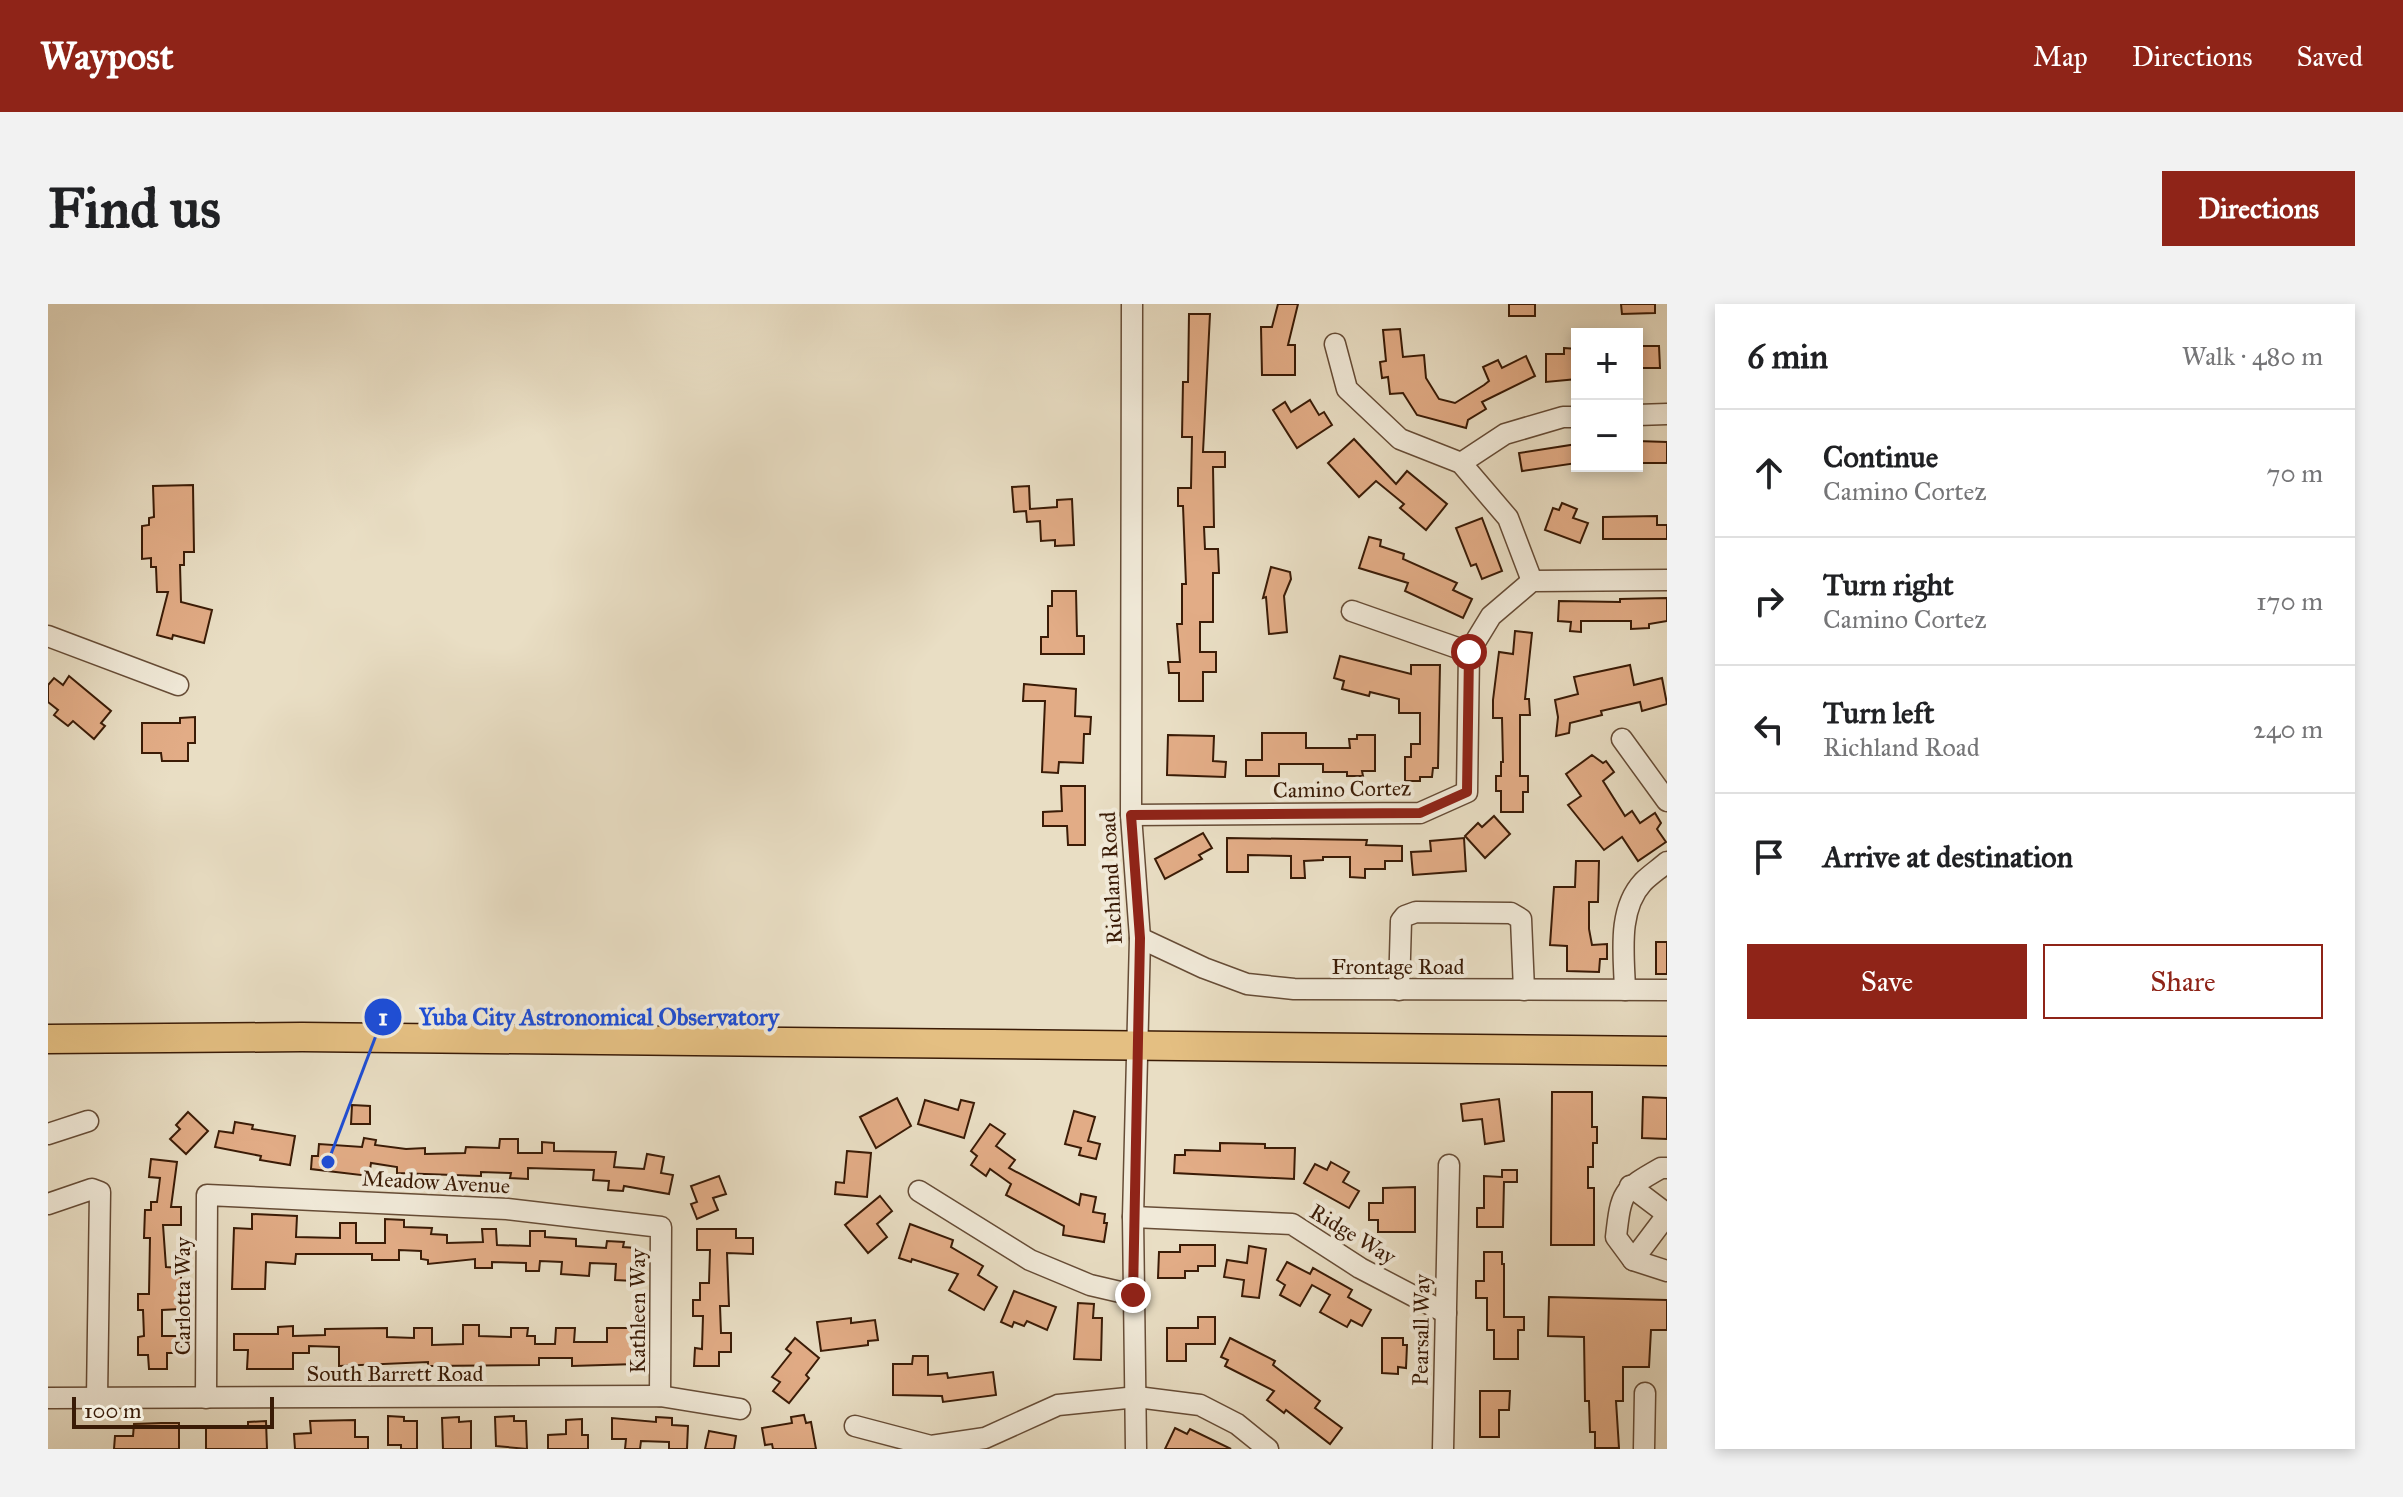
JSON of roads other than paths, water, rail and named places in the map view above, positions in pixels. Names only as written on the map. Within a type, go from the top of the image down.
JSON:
[{"type":"highway","points":[[48,1039],[317,1037],[1667,1051]]},
{"type":"street","name":"Richland Road","points":[[1132,304],[1131,815],[1140,938],[1133,1217],[1136,1449]]},
{"type":"street","points":[[1335,344],[1347,389],[1400,439],[1461,463],[1508,518],[1532,581]]},
{"type":"street","points":[[1643,415],[1667,414]]},
{"type":"street","points":[[1461,463],[1505,434],[1571,417]]},
{"type":"street","points":[[1352,611],[1469,652],[1491,616],[1532,581],[1667,580]]},
{"type":"street","points":[[48,636],[178,685]]},
{"type":"street","name":"Camino Cortez","points":[[1131,815],[1420,813],[1467,792],[1469,652]]},
{"type":"street","points":[[1622,739],[1667,801]]},
{"type":"street","points":[[1625,990],[1627,907],[1642,883],[1667,862]]},
{"type":"street","points":[[1399,990],[1401,921],[1416,912],[1511,913],[1521,919],[1524,990]]},
{"type":"street","name":"Frontage Road","points":[[1140,938],[1247,984],[1294,989],[1667,990]]},
{"type":"street","points":[[48,1134],[88,1121]]},
{"type":"street","name":"Pearsall Way","points":[[1443,1449],[1449,1165]]},
{"type":"street","points":[[1667,1168],[1661,1168],[1630,1186],[1619,1204],[1616,1237],[1633,1260],[1667,1271]]},
{"type":"street","points":[[1630,1186],[1667,1215],[1633,1260]]},
{"type":"street","points":[[48,1204],[92,1189],[100,1192],[97,1398]]},
{"type":"street","points":[[919,1191],[1030,1260],[1090,1285],[1133,1295]]},
{"type":"street","name":"Meadow Avenue","points":[[207,1195],[507,1209],[661,1227]]},
{"type":"street","name":"Carlotta Way","points":[[206,1398],[207,1195]]},
{"type":"street","name":"Ridge Way","points":[[1133,1217],[1292,1224],[1360,1268],[1446,1313]]},
{"type":"street","name":"Kathleen Way","points":[[660,1396],[661,1227]]},
{"type":"street","points":[[1644,1449],[1645,1393]]},
{"type":"street","name":"South Barrett Road","points":[[48,1398],[660,1396],[740,1409]]},
{"type":"street","points":[[855,1426],[931,1446],[985,1438],[1058,1405],[1137,1397],[1200,1405],[1237,1424],[1268,1449]]},
{"type":"place","name":"Yuba City Astronomical Observatory","points":[[328,1162]]}]
